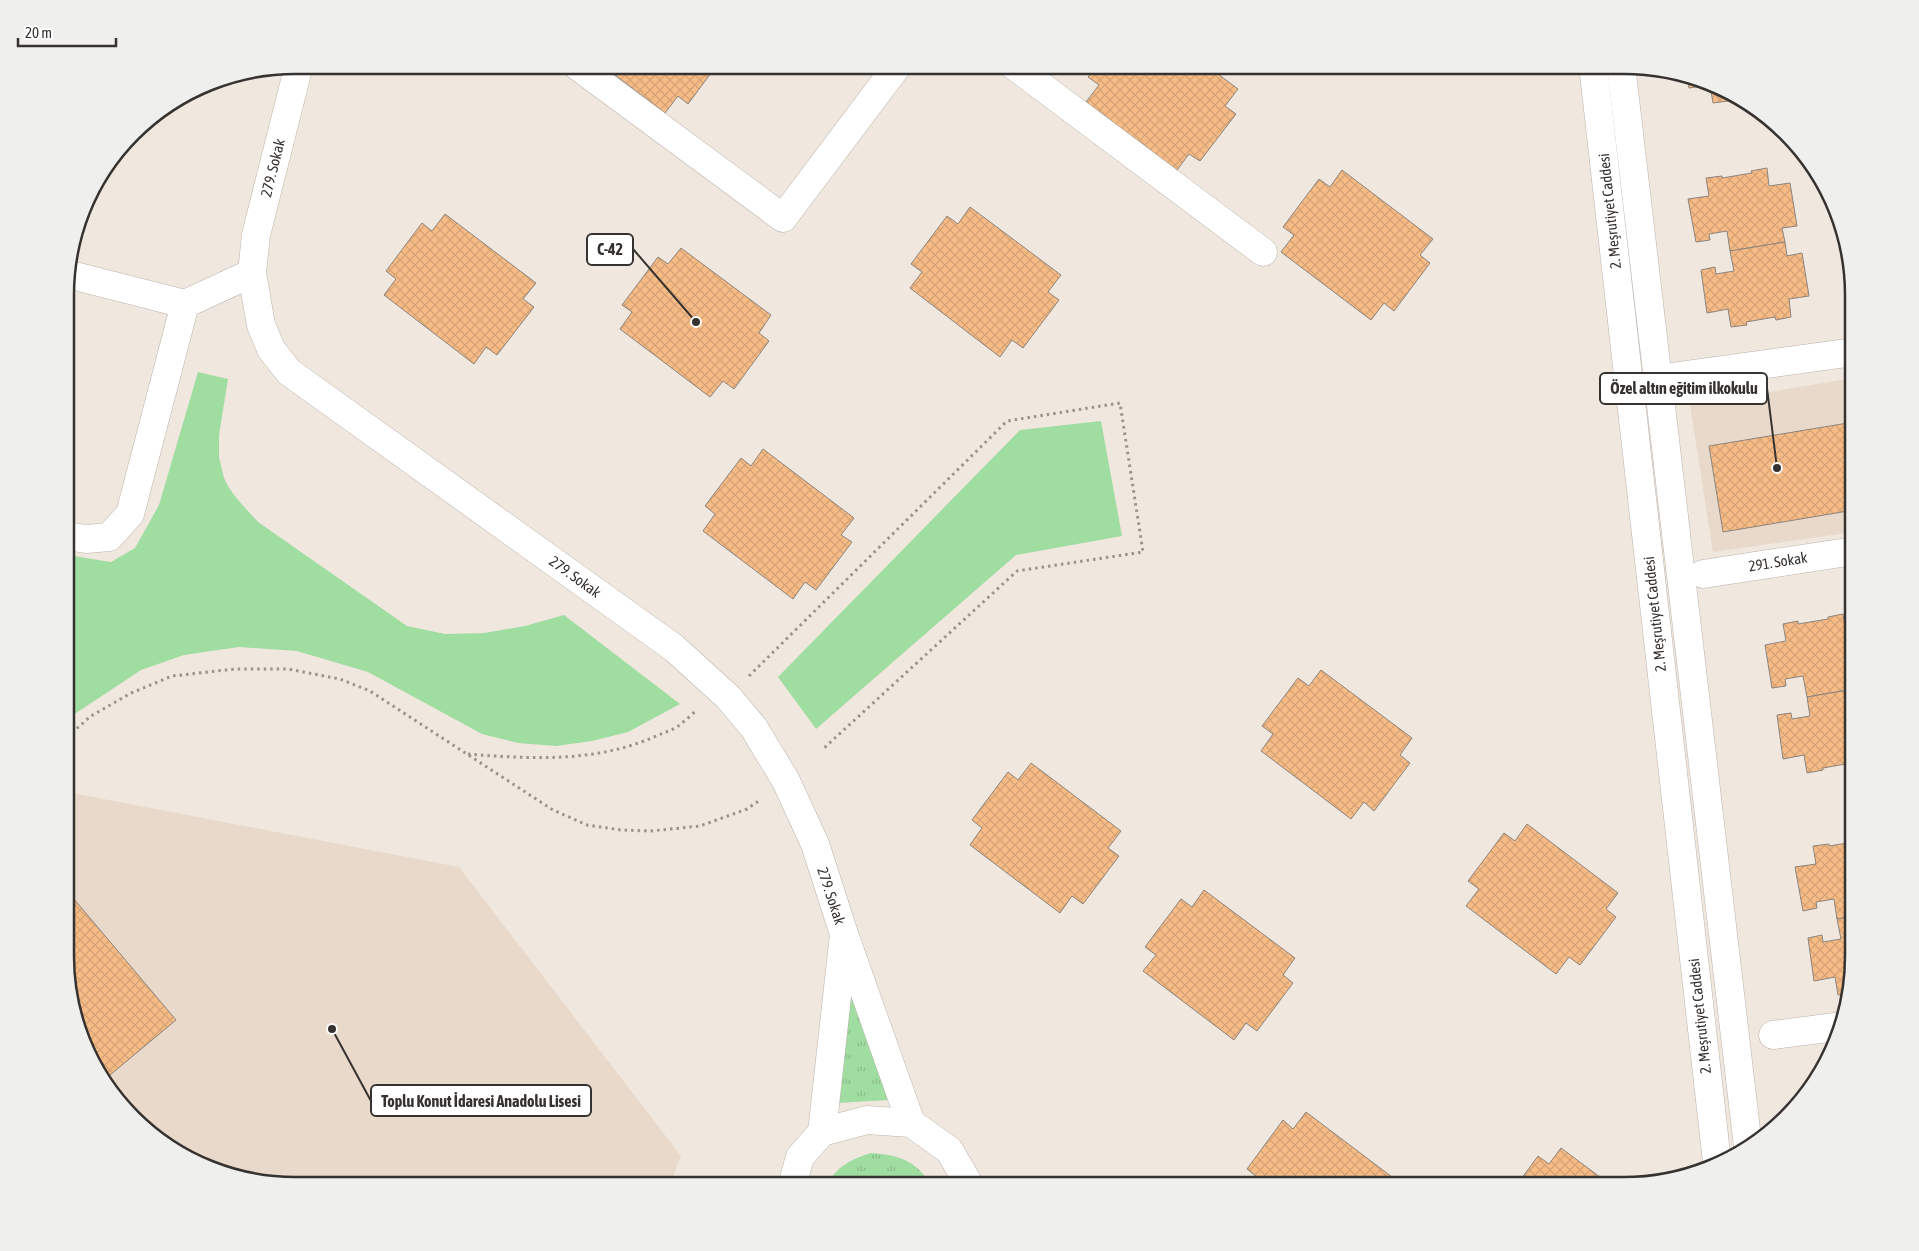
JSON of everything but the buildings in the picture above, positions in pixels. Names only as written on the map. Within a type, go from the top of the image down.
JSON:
[{"type":"street","name":"279. Sokak","points":[[297,74],[256,234],[252,273],[261,325],[271,348],[289,372],[674,648],[725,693],[754,728],[786,781],[815,844],[844,934],[911,1123]]},
{"type":"street","points":[[588,74],[783,218],[891,74]]},
{"type":"street","points":[[1025,74],[1263,252]]},
{"type":"street","name":"2. Meşrutiyet Caddesi","points":[[1594,74],[1716,1157]]},
{"type":"street","name":"2. Meşrutiyet Caddesi","points":[[1622,74],[1747,1140]]},
{"type":"street","points":[[75,276],[185,304],[252,273]]},
{"type":"street","points":[[74,537],[86,539],[109,537],[130,514],[185,304]]},
{"type":"street","points":[[1671,377],[1845,353]]},
{"type":"street","name":"291. Sokak","points":[[1703,574],[1845,552]]},
{"type":"street","name":"279. Sokak","points":[[822,1132],[844,934]]},
{"type":"street","points":[[1773,1035],[1834,1027]]},
{"type":"street","points":[[782,1177],[822,1132],[867,1120],[911,1123],[949,1150],[980,1177]]},
{"type":"street","points":[[949,1150],[965,1177]]},
{"type":"street","points":[[794,1177],[800,1157]]},
{"type":"path","points":[[467,754],[513,757],[567,757],[606,753],[644,742],[677,727],[725,693],[1007,421],[1120,402],[1143,552],[1017,570],[822,749]]},
{"type":"path","points":[[74,730],[91,716],[131,692],[172,676],[235,669],[288,669],[340,679],[370,690],[553,810],[586,825],[621,830],[651,831],[700,826],[747,809],[786,781]]},
{"type":"shaded area","points":[[1845,379],[1845,533],[1713,552],[1690,405]]},
{"type":"shaded area","points":[[74,793],[459,867],[681,1156],[673,1177],[280,1177],[237,1170],[184,1148],[160,1132],[138,1113],[119,1091],[103,1067],[85,1027],[78,1000],[74,971]]},
{"type":"green space","points":[[198,372],[228,379],[219,435],[219,457],[224,478],[229,488],[258,522],[407,626],[445,634],[484,633],[525,626],[564,615],[680,704],[628,732],[592,741],[556,746],[518,743],[482,734],[368,672],[297,651],[239,647],[184,655],[141,670],[74,714],[74,556],[111,562],[135,548],[159,505]]},
{"type":"green space","points":[[1101,421],[1122,536],[1016,555],[816,729],[778,677],[1020,430]]},
{"type":"green space","points":[[852,990],[888,1100],[838,1103]]},
{"type":"green space","points":[[871,1153],[898,1157],[920,1170],[926,1177],[832,1177],[839,1169],[856,1158]]},
{"type":"place","name":"C-42","points":[[696,322]]},
{"type":"place","name":"Özel altın eğitim ilkokulu","points":[[1777,468]]},
{"type":"place","name":"Toplu Konut İdaresi Anadolu Lisesi","points":[[332,1029]]}]
